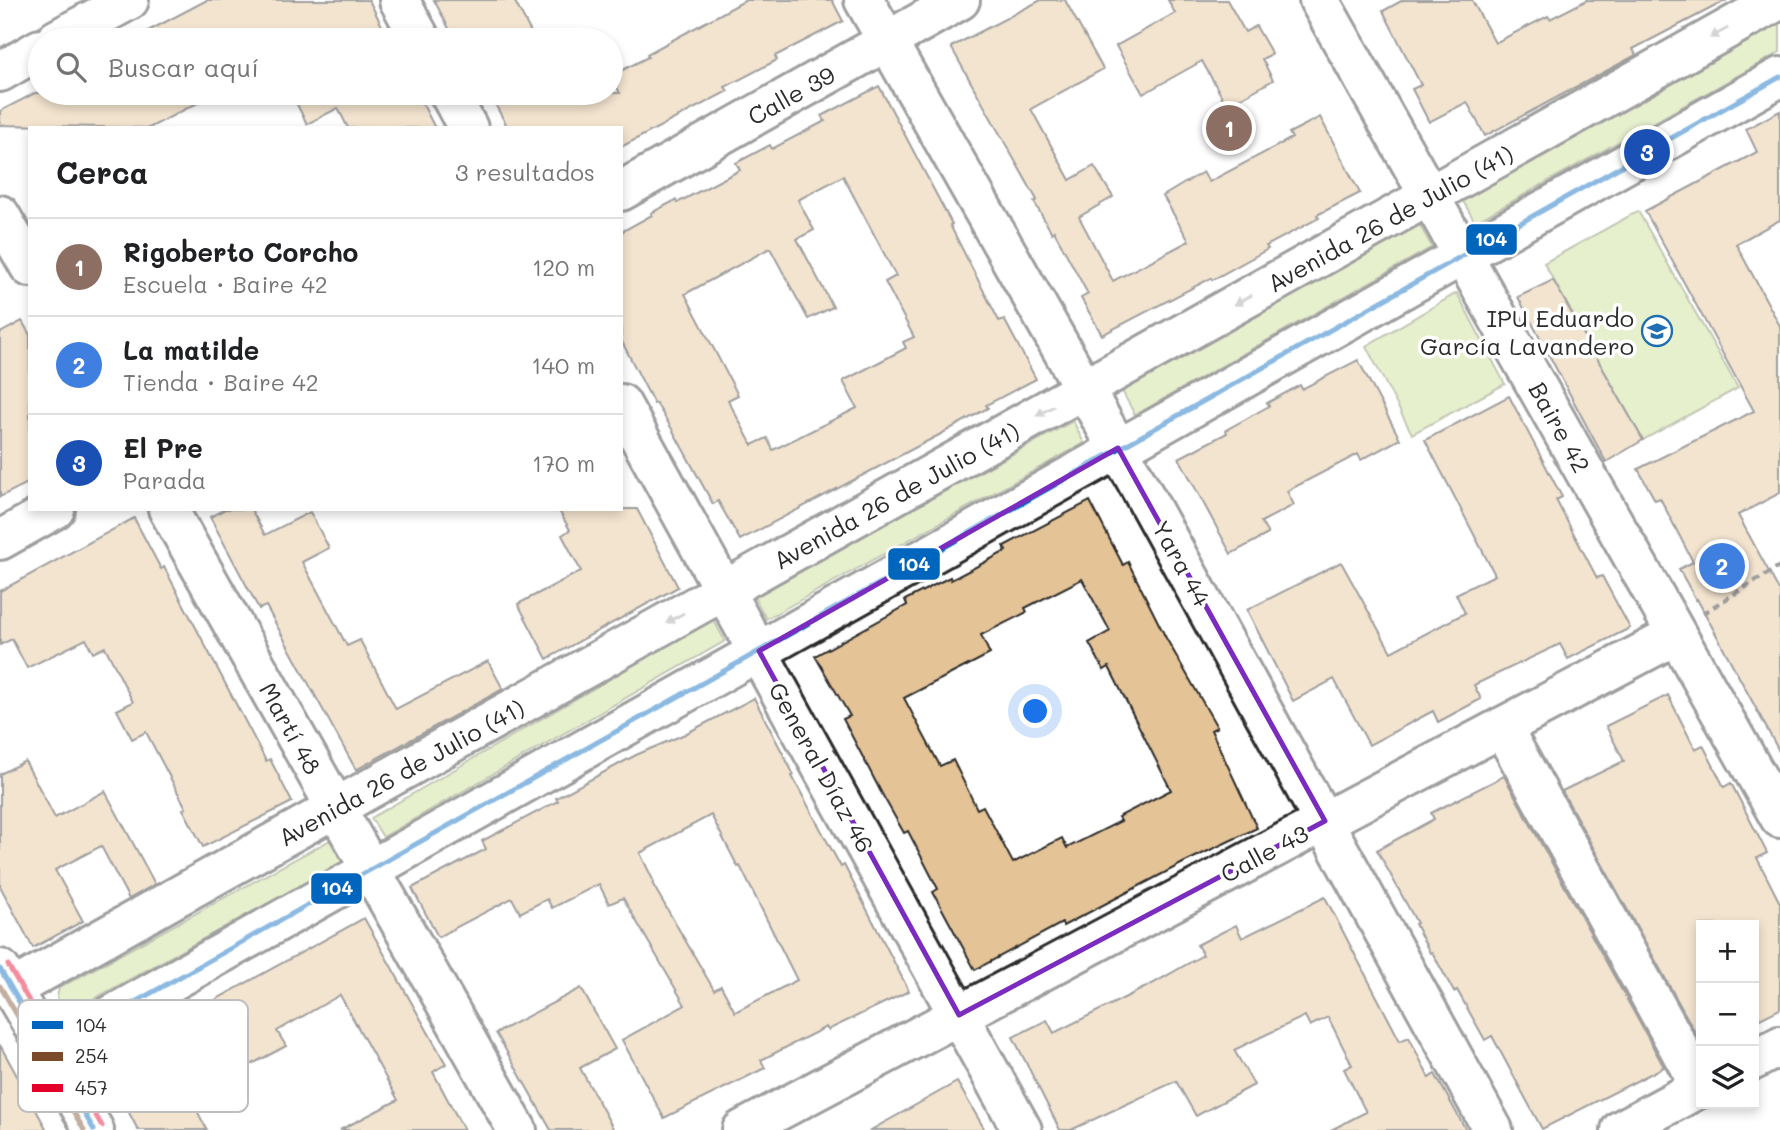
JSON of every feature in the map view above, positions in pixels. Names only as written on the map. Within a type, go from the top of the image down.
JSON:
[{"type":"street","points":[[78,28],[129,0]]},
{"type":"street","points":[[399,0],[414,28]]},
{"type":"street","name":"Yara 44","points":[[864,0],[1118,448],[1493,1130]]},
{"type":"street","name":"Calle 39","points":[[623,190],[960,0]]},
{"type":"street","name":"Baire 42","points":[[1319,0],[1780,818]]},
{"type":"street","name":"Avenida 26 de Julio (41)","points":[[6,979],[336,808],[1779,0]]},
{"type":"street","points":[[0,72],[28,56]]},
{"type":"street","points":[[139,1000],[1780,77]]},
{"type":"street","points":[[456,105],[467,126]]},
{"type":"street","points":[[0,215],[28,264]]},
{"type":"street","name":"General Díaz 46","points":[[623,408],[1023,1130]]},
{"type":"street","points":[[0,540],[51,511]]},
{"type":"street","name":"Martí 48","points":[[169,511],[517,1130]]},
{"type":"street","name":"Calle 43","points":[[742,1130],[1676,635]]},
{"type":"street","points":[[1502,727],[1696,1079]]},
{"type":"street","points":[[6,979],[18,1000]]},
{"type":"street","points":[[1759,1057],[1780,1046]]},
{"type":"street","points":[[1621,1130],[1696,1091]]},
{"type":"street","points":[[84,1112],[94,1130]]},
{"type":"path","points":[[1676,635],[1691,620],[1780,566]]},
{"type":"highlighted area","points":[[1118,448],[1325,821],[959,1015],[759,651]]},
{"type":"green space","points":[[1780,18],[1780,52],[1475,222],[1463,201]]},
{"type":"green space","points":[[1638,211],[1738,388],[1643,440],[1544,263]]},
{"type":"green space","points":[[1419,224],[1432,247],[1135,415],[1122,391]]},
{"type":"green space","points":[[1457,293],[1505,384],[1412,434],[1366,346]]},
{"type":"green space","points":[[1073,421],[1084,443],[766,619],[754,596]]},
{"type":"green space","points":[[713,619],[725,641],[383,837],[371,818]]},
{"type":"green space","points":[[330,840],[343,862],[92,1000],[58,1000],[59,988]]},
{"type":"building","points":[[207,0],[369,0],[383,28],[154,28]]},
{"type":"building","points":[[434,0],[514,0],[529,28],[449,28]]},
{"type":"building","points":[[746,0],[832,0],[843,21],[775,56],[777,60],[725,87],[728,91],[623,146],[623,126],[507,126],[496,105],[623,105],[623,70],[648,57],[647,54]]},
{"type":"building","points":[[1041,0],[1065,0],[1103,69],[1031,109],[1070,180],[1094,166],[1113,197],[1079,217],[1113,281],[1189,241],[1163,196],[1203,172],[1209,182],[1292,138],[1289,133],[1320,117],[1360,193],[1317,215],[1319,218],[1266,246],[1268,249],[1212,280],[1211,278],[1102,335],[1081,298],[1088,294],[1054,231],[1052,233],[1034,202],[1037,200],[951,47]]},
{"type":"building","points":[[1168,0],[1227,0],[1245,32],[1256,26],[1272,54],[1262,59],[1273,80],[1227,106],[1202,61],[1143,94],[1116,46],[1175,13]]},
{"type":"building","points":[[1403,0],[1472,0],[1495,43],[1587,0],[1727,0],[1633,49],[1636,55],[1485,136],[1467,102],[1429,122],[1412,89],[1421,85],[1383,11]]},
{"type":"building","points":[[879,86],[952,224],[950,225],[999,321],[1004,319],[1036,379],[986,405],[988,408],[939,435],[740,540],[718,501],[713,504],[672,429],[656,403],[654,404],[623,344],[623,231],[652,215],[651,213],[676,200],[677,203],[740,170],[736,163],[770,145],[772,149],[825,121],[822,116]],"holes":[[[843,176],[896,276],[885,282],[914,337],[903,342],[906,348],[843,381],[857,408],[773,450],[767,438],[752,445],[728,400],[738,395],[685,294],[770,248],[808,319],[833,307],[797,239],[814,230],[798,200]]]},
{"type":"building","points":[[28,97],[28,105],[194,105],[153,126],[0,125],[0,111]]},
{"type":"building","points":[[297,105],[423,105],[434,126],[347,126],[338,108],[307,124]]},
{"type":"building","points":[[1780,111],[1780,220],[1736,244],[1780,326],[1780,493],[1738,515],[1780,592],[1780,753],[1679,569],[1693,562],[1660,498],[1655,500],[1638,469],[1754,411],[1645,211],[1757,152],[1746,129]]},
{"type":"building","points":[[1553,280],[1643,440],[1606,462],[1518,297]]},
{"type":"building","points":[[22,321],[28,332],[28,483],[0,497],[0,333]]},
{"type":"building","points":[[1358,360],[1400,439],[1361,460],[1358,454],[1287,491],[1294,505],[1261,522],[1268,534],[1231,554],[1179,458],[1227,433],[1226,430],[1269,406],[1267,403],[1300,385],[1302,389]]},
{"type":"building","points":[[1509,396],[1562,497],[1556,500],[1597,578],[1602,576],[1630,628],[1568,659],[1560,644],[1474,685],[1481,699],[1438,722],[1433,711],[1369,745],[1334,679],[1293,701],[1247,610],[1341,562],[1391,652],[1465,613],[1456,594],[1495,575],[1425,440]]},
{"type":"building","points":[[1090,501],[1123,565],[1128,562],[1166,638],[1217,727],[1211,730],[1257,828],[1185,862],[1063,926],[1062,923],[975,970],[933,892],[938,889],[908,831],[904,833],[843,719],[850,716],[815,656],[907,605],[905,600],[1006,551],[1004,546]],"holes":[[[1082,579],[1110,631],[1089,643],[1104,670],[1109,667],[1171,790],[1118,817],[1121,821],[1067,848],[1062,838],[1013,863],[983,806],[977,809],[953,760],[940,766],[904,698],[990,654],[981,635],[1027,612],[1025,608]]]},
{"type":"building","points":[[637,509],[678,587],[547,659],[518,604],[581,571],[562,535],[570,530],[559,511]]},
{"type":"building","points":[[221,511],[252,511],[265,535],[310,512],[329,548],[302,562],[347,646],[360,640],[396,709],[488,661],[503,689],[356,770],[266,606],[259,609],[210,517]]},
{"type":"building","points":[[134,518],[161,569],[164,567],[266,761],[270,759],[292,802],[203,847],[146,732],[132,739],[117,710],[133,702],[105,647],[93,653],[86,639],[27,668],[12,639],[0,645],[0,591]]},
{"type":"building","points":[[1668,695],[1695,749],[1703,745],[1724,787],[1731,783],[1767,853],[1757,858],[1780,903],[1780,1009],[1759,1020],[1759,920],[1696,920],[1696,1034],[1562,791],[1624,761],[1606,726]]},
{"type":"building","points":[[754,698],[794,775],[792,776],[841,867],[844,865],[909,991],[828,1030],[826,1027],[761,1060],[765,1068],[664,1118],[622,1040],[685,1005],[623,898],[609,904],[599,884],[552,908],[547,899],[520,913],[512,898],[438,937],[412,888],[486,849],[482,841],[558,801],[556,798],[636,755],[685,734]],"holes":[[[711,815],[738,867],[740,866],[797,980],[735,1012],[721,986],[714,990],[652,883],[654,882],[640,853]]]},
{"type":"building","points":[[25,761],[55,818],[105,791],[155,884],[129,899],[101,846],[55,870],[83,921],[33,948],[0,886],[0,774]]},
{"type":"building","points":[[1504,776],[1664,1067],[1542,1129],[1492,1036],[1485,1040],[1457,990],[1454,992],[1432,952],[1430,953],[1415,924],[1417,923],[1377,850],[1434,819],[1431,813]]},
{"type":"building","points":[[1325,897],[1400,1041],[1409,1037],[1429,1078],[1435,1074],[1466,1130],[1331,1130],[1366,1112],[1344,1069],[1352,1065],[1328,1017],[1310,1026],[1305,1016],[1234,1050],[1254,1085],[1196,1116],[1176,1081],[1071,1130],[1060,1130],[1013,1037],[1047,1020],[1054,1033],[1203,955],[1197,945],[1236,925],[1242,938]]},
{"type":"building","points":[[364,918],[446,1064],[433,1072],[464,1130],[340,1130],[398,1100],[340,995],[277,1031],[286,1046],[248,1066],[248,1000],[215,1000]]},
{"type":"building","points":[[581,988],[615,1049],[580,1068],[614,1130],[551,1130],[496,1033]]},
{"type":"building","points":[[0,1045],[18,1078],[18,1112],[37,1112],[47,1130],[0,1130]]},
{"type":"building","points":[[957,1082],[985,1130],[871,1130]]},
{"type":"building","points":[[129,1112],[198,1112],[207,1130],[138,1130]]},
{"type":"transit line","name":"104","points":[[139,1000],[1780,77]]},
{"type":"transit line","name":"457","points":[[8,965],[28,1000]]},
{"type":"transit line","name":"104","points":[[0,969],[18,1000]]},
{"type":"transit line","name":"254","points":[[0,986],[18,1017]]},
{"type":"transit line","name":"254","points":[[74,1112],[84,1130]]},
{"type":"transit line","name":"104","points":[[83,1112],[94,1130]]},
{"type":"transit line","name":"457","points":[[94,1112],[102,1126]]},
{"type":"place","name":"Rigoberto Corcho","points":[[1229,128]]},
{"type":"place","name":"El Pre","points":[[1647,152]]},
{"type":"place","name":"IPU Eduardo García Lavandero","points":[[1657,331]]},
{"type":"place","name":"La matilde","points":[[1722,566]]}]
